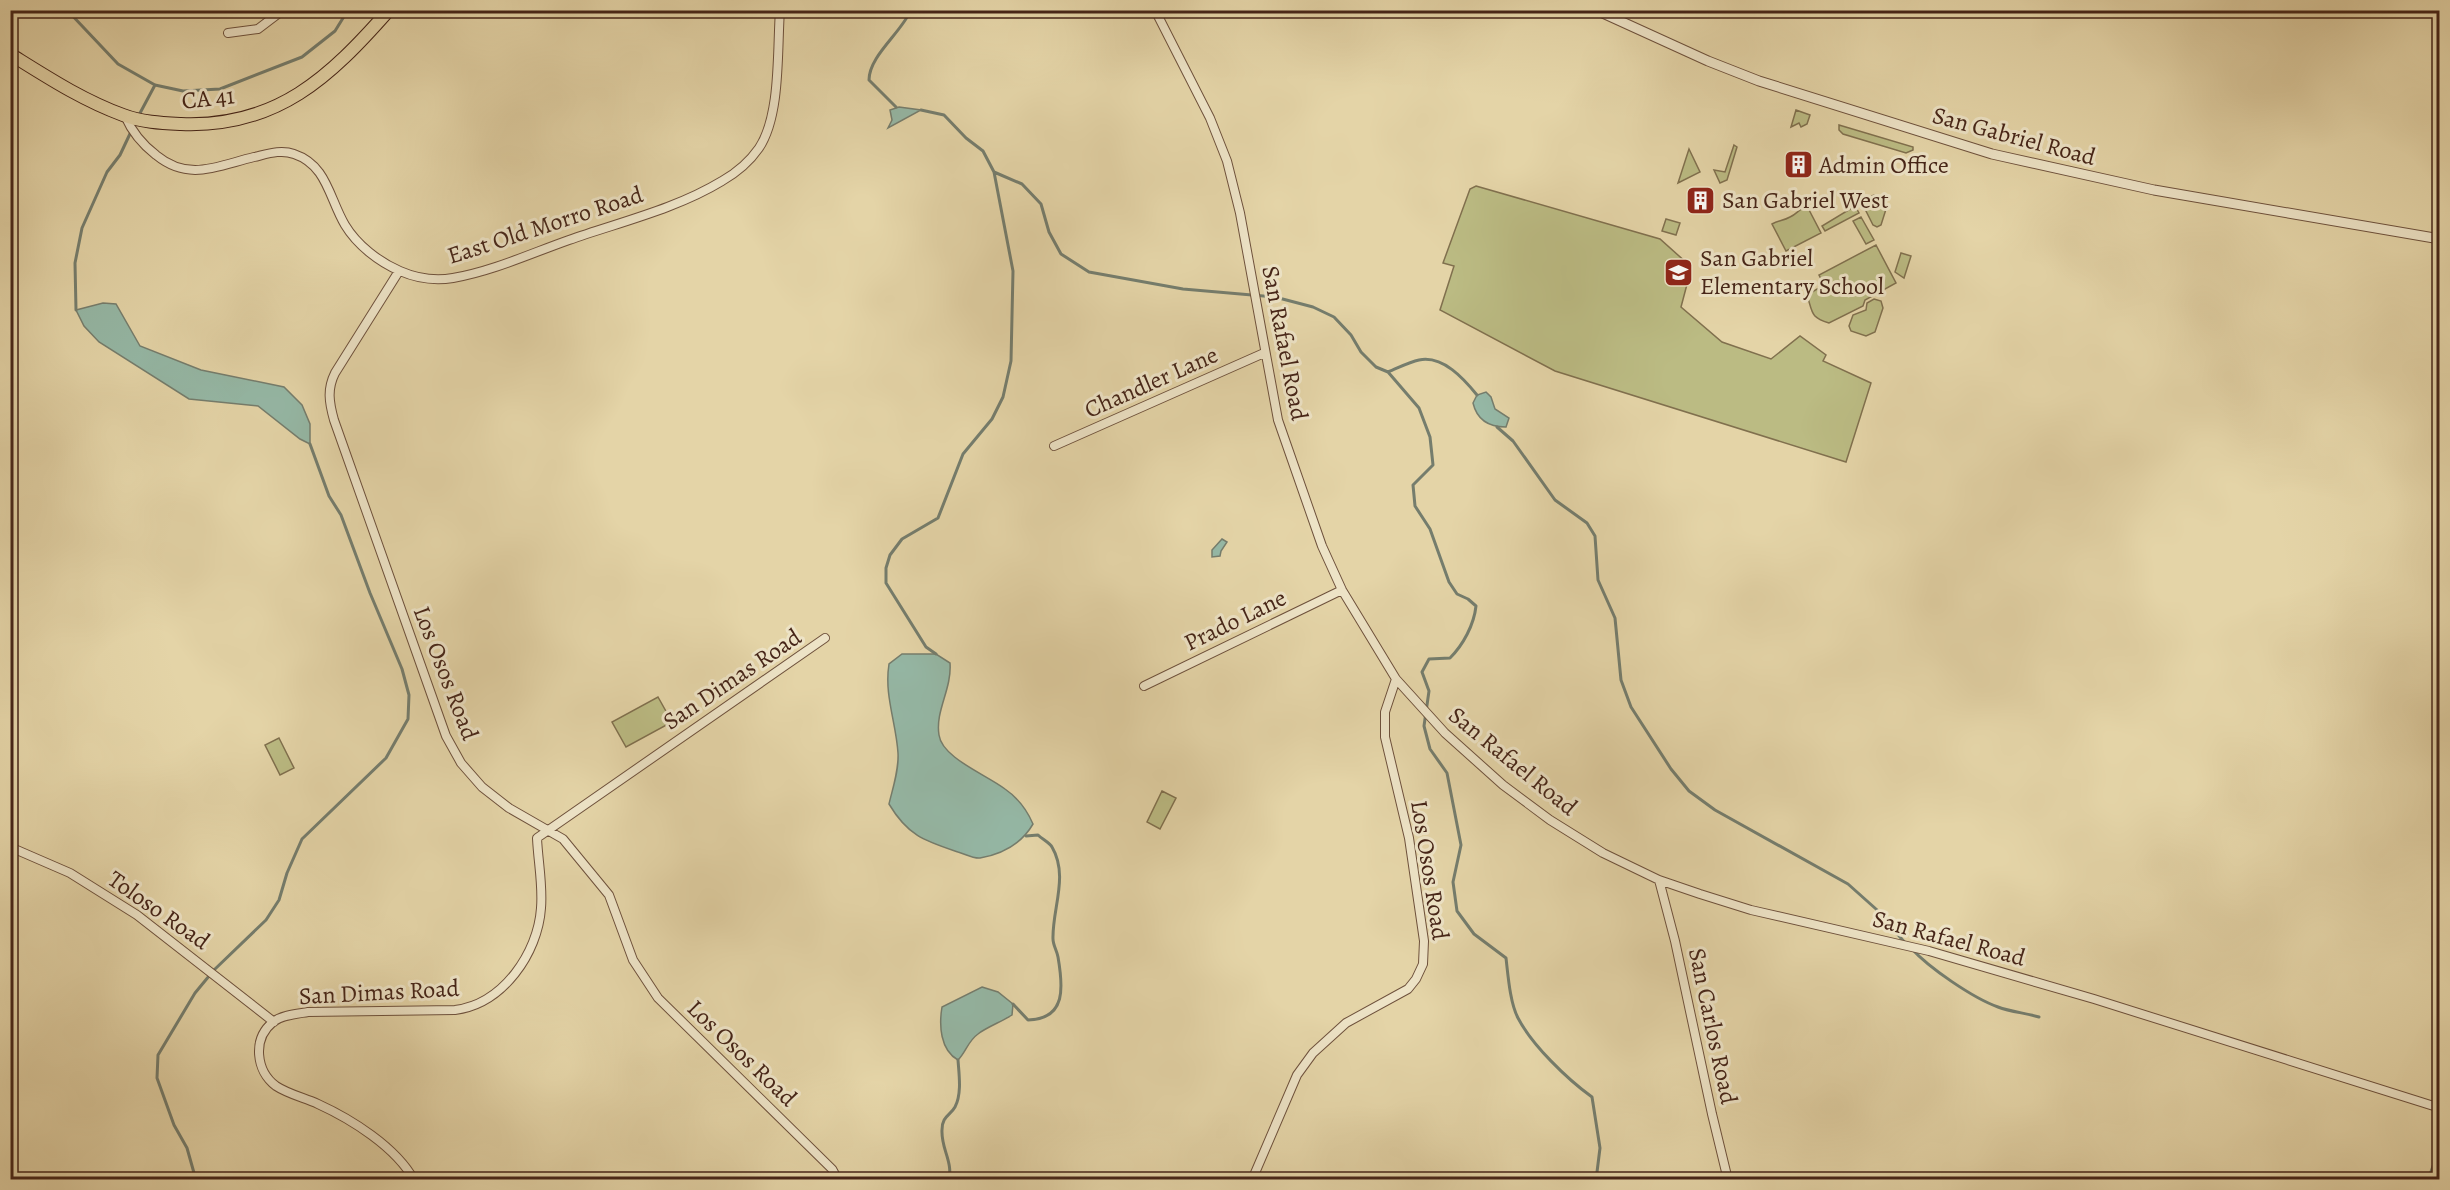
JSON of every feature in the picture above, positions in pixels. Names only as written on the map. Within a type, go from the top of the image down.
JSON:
[{"type":"main road","name":"CA 41","points":[[10,54],[84,99],[125,117],[158,123],[193,124],[226,121],[290,100],[314,86],[351,54],[389,10]]},
{"type":"street","points":[[228,33],[258,29],[283,10]]},
{"type":"street","name":"East Old Morro Road","points":[[125,117],[147,148],[168,165],[179,170],[202,170],[273,153],[291,153],[302,157],[323,174],[338,211],[363,247],[399,271],[417,277],[433,279],[465,276],[665,207],[705,190],[733,174],[758,150],[771,124],[780,10]]},
{"type":"street","name":"San Rafael Road","points":[[1155,10],[1210,118],[1227,162],[1240,213],[1278,420],[1322,546],[1342,590],[1396,680],[1445,733],[1503,785],[1574,836],[1659,880],[1751,910],[1929,951],[2094,999],[2439,1108]]},
{"type":"street","name":"San Gabriel Road","points":[[1596,10],[1708,61],[1759,81],[1992,154],[2132,186],[2439,239]]},
{"type":"street","name":"Los Osos Road","points":[[399,271],[332,380],[329,388],[330,406],[446,736],[461,763],[482,787],[509,808],[562,839],[609,895],[633,960],[658,998],[832,1169],[838,1179]]},
{"type":"street","name":"Chandler Lane","points":[[1054,446],[1264,353]]},
{"type":"street","name":"Prado Lane","points":[[1144,686],[1342,590]]},
{"type":"street","name":"San Dimas Road","points":[[414,1179],[393,1155],[366,1131],[340,1114],[276,1085],[266,1076],[258,1058],[259,1048],[266,1031],[274,1022],[288,1016],[308,1012],[466,1009],[492,996],[520,966],[537,928],[542,905],[537,838],[825,638]]},
{"type":"street","name":"Los Osos Road","points":[[1252,1179],[1297,1075],[1313,1053],[1346,1023],[1408,989],[1423,964],[1424,941],[1409,838],[1385,737],[1385,712],[1396,680]]},
{"type":"street","name":"Toloso Road","points":[[10,847],[69,873],[137,915],[274,1022]]},
{"type":"street","name":"San Carlos Road","points":[[1659,880],[1678,951],[1728,1179]]},
{"type":"green space","points":[[1796,110],[1810,115],[1807,124],[1801,127],[1799,123],[1791,127]]},
{"type":"green space","points":[[1839,125],[1913,147],[1913,150],[1906,153],[1843,134],[1839,130]]},
{"type":"green space","points":[[1734,145],[1737,147],[1727,180],[1720,183],[1714,170],[1725,172]]},
{"type":"green space","points":[[1689,149],[1700,172],[1678,183]]},
{"type":"green space","points":[[1476,186],[1660,239],[1688,264],[1690,273],[1681,307],[1722,342],[1771,359],[1800,336],[1826,355],[1823,361],[1871,383],[1846,462],[1555,371],[1440,310],[1454,266],[1443,263],[1470,189]]},
{"type":"green space","points":[[1874,195],[1879,204],[1887,206],[1881,225],[1877,227],[1873,225],[1861,201]]},
{"type":"green space","points":[[1807,206],[1821,233],[1786,251],[1772,224],[1792,216]]},
{"type":"green space","points":[[1855,206],[1859,213],[1825,231],[1822,226]]},
{"type":"green space","points":[[1861,217],[1874,240],[1866,244],[1853,221]]},
{"type":"green space","points":[[1666,219],[1680,223],[1676,235],[1662,231]]},
{"type":"green space","points":[[1876,245],[1896,283],[1865,300],[1863,306],[1829,323],[1818,319],[1807,295],[1824,285],[1819,275]]},
{"type":"green space","points":[[1901,253],[1911,256],[1904,278],[1895,272]]},
{"type":"green space","points":[[1874,299],[1881,301],[1883,308],[1875,332],[1866,336],[1851,331],[1849,326],[1853,315],[1866,310],[1867,303]]},
{"type":"green space","points":[[658,697],[672,722],[626,747],[612,722]]},
{"type":"green space","points":[[279,738],[294,768],[280,775],[265,745]]},
{"type":"green space","points":[[1162,791],[1176,798],[1160,829],[1147,822]]},
{"type":"shaded area","points":[[899,107],[921,110],[888,128],[892,120],[890,110]]},
{"type":"shaded area","points":[[103,303],[116,304],[140,346],[201,370],[284,387],[302,405],[310,424],[310,444],[300,439],[258,406],[189,399],[99,342],[84,326],[76,310]]},
{"type":"shaded area","points":[[1486,392],[1491,397],[1495,409],[1509,418],[1506,427],[1489,424],[1477,414],[1473,403],[1477,395]]},
{"type":"shaded area","points":[[1222,539],[1227,542],[1220,556],[1212,557],[1212,550]]},
{"type":"shaded area","points":[[902,654],[936,654],[950,663],[949,682],[938,726],[942,743],[956,759],[1010,793],[1022,805],[1033,824],[1023,837],[1004,850],[978,858],[936,844],[910,830],[889,804],[898,759],[888,675],[889,664]]},
{"type":"shaded area","points":[[982,987],[998,992],[1013,1004],[1012,1015],[975,1037],[958,1060],[952,1056],[944,1044],[941,1029],[942,1007]]},
{"type":"waterway","points":[[67,10],[118,64],[155,85],[183,91],[220,89],[302,57],[335,31],[348,10]]},
{"type":"waterway","points":[[896,107],[869,80],[870,71],[911,10]]},
{"type":"waterway","points":[[139,115],[155,85]]},
{"type":"waterway","points":[[921,110],[944,115],[966,138],[983,151],[994,172],[1013,271],[1011,361],[1003,397],[992,419],[963,454],[938,518],[902,539],[890,555],[886,568],[886,583],[926,647],[936,654]]},
{"type":"waterway","points":[[76,310],[75,263],[82,228],[107,172],[120,155],[136,121]]},
{"type":"waterway","points":[[994,172],[1022,184],[1041,204],[1049,232],[1061,254],[1089,272],[1183,289],[1275,297],[1313,307],[1334,317],[1351,335],[1361,352],[1376,367],[1388,372],[1419,408],[1430,437],[1433,465],[1413,485],[1415,506],[1430,529],[1449,582],[1457,594],[1476,606],[1470,627],[1455,653],[1450,658],[1429,659],[1422,672],[1429,691],[1424,726],[1430,749],[1447,773],[1461,845],[1453,882],[1457,911],[1474,934],[1506,958],[1513,1005],[1524,1028],[1561,1071],[1592,1097],[1600,1148],[1596,1180]]},
{"type":"waterway","points":[[1388,372],[1419,360],[1436,361],[1452,370],[1477,395]]},
{"type":"waterway","points":[[1497,427],[1513,441],[1555,500],[1587,523],[1595,536],[1598,580],[1615,618],[1621,680],[1631,707],[1671,769],[1689,791],[1715,810],[1848,884],[1876,909],[1906,944]]},
{"type":"waterway","points":[[196,1180],[187,1148],[174,1125],[157,1078],[158,1055],[195,993],[214,970],[266,920],[279,900],[287,873],[302,839],[386,758],[408,719],[409,695],[402,669],[341,515],[329,496],[310,444]]},
{"type":"waterway","points":[[1013,1004],[1028,1020],[1041,1018],[1050,1014],[1056,1007],[1061,989],[1060,968],[1053,939],[1060,881],[1057,858],[1051,846],[1038,835],[1026,836]]},
{"type":"waterway","points":[[1911,948],[1940,973],[1976,997],[2003,1009],[2039,1017]]},
{"type":"waterway","points":[[949,1180],[950,1173],[942,1130],[943,1122],[955,1107],[959,1096],[958,1060]]},
{"type":"waterway","points":[[2428,1180],[2440,1147]]},
{"type":"place","name":"Admin Office","points":[[1798,165]]},
{"type":"place","name":"San Gabriel West","points":[[1701,200]]},
{"type":"place","name":"San Gabriel Elementary School","points":[[1679,272]]}]
